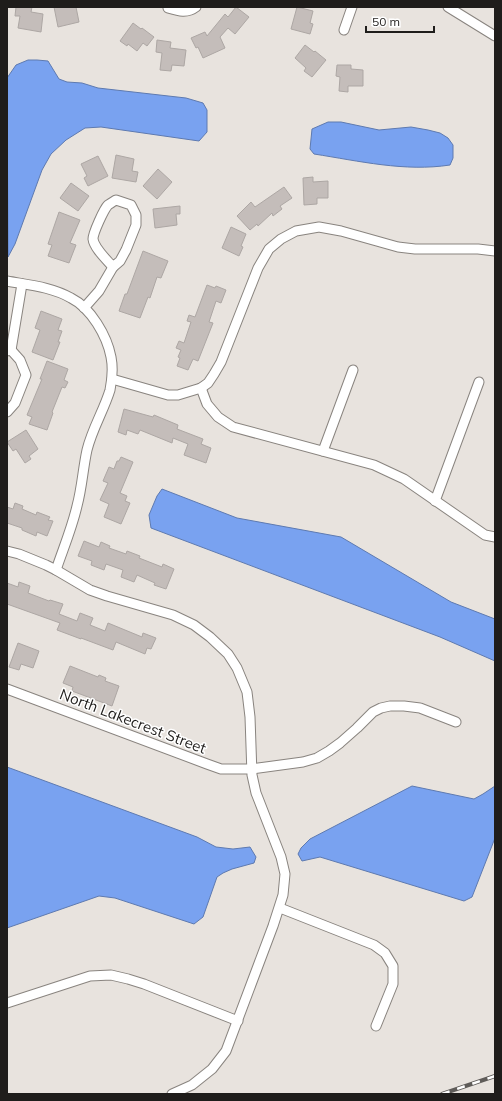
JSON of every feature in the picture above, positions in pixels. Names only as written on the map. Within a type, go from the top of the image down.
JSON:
[{"type":"street","points":[[168,8],[179,12],[191,11],[196,7]]},
{"type":"street","points":[[344,30],[352,7]]},
{"type":"street","points":[[448,7],[495,36]]},
{"type":"street","points":[[84,308],[99,291],[113,267],[120,261],[136,225],[136,215],[131,205],[116,200],[108,205],[103,212],[93,239],[103,256],[113,267]]},
{"type":"street","points":[[112,379],[168,395],[178,395],[201,388],[208,382],[221,362],[258,268],[269,249],[281,239],[296,230],[319,227],[341,231],[398,247],[415,249],[478,249],[495,251]]},
{"type":"street","points":[[7,281],[42,287],[73,298],[95,320],[104,336],[111,356],[112,379],[110,390],[95,424],[88,449],[77,506],[56,570]]},
{"type":"street","points":[[7,412],[15,403],[26,375],[20,360],[9,351],[22,284]]},
{"type":"street","points":[[323,451],[353,370]]},
{"type":"street","points":[[435,501],[479,382]]},
{"type":"street","points":[[201,388],[207,404],[218,417],[233,427],[374,465],[389,471],[404,479],[485,535],[495,536]]},
{"type":"street","points":[[7,552],[19,554],[56,570],[90,590],[173,615],[194,625],[210,637],[228,654],[237,668],[247,692],[250,717],[251,769],[256,793],[281,857],[285,874],[283,895],[280,908],[226,1051],[212,1069],[192,1085],[172,1094]]},
{"type":"street","name":"North Lakecrest Street","points":[[7,689],[221,769],[251,769],[303,762],[317,758],[329,751],[357,728],[373,712],[390,706],[420,708],[456,722]]},
{"type":"street","points":[[280,908],[374,945],[385,953],[393,966],[393,984],[376,1026]]},
{"type":"street","points":[[7,1004],[90,976],[111,975],[144,984],[238,1021]]},
{"type":"water","points":[[28,60],[48,61],[59,79],[67,82],[82,83],[98,88],[186,98],[203,103],[207,110],[207,132],[199,141],[101,127],[85,128],[66,140],[51,154],[42,170],[15,244],[8,257],[7,78],[16,65]]},
{"type":"water","points":[[328,122],[341,122],[379,130],[411,127],[440,133],[448,138],[453,145],[453,158],[450,165],[416,167],[382,165],[314,154],[310,149],[312,129]]},
{"type":"water","points":[[162,489],[237,518],[341,537],[451,602],[495,619],[495,661],[440,637],[151,528],[149,515],[157,496]]},
{"type":"water","points":[[7,767],[197,837],[216,847],[233,849],[250,847],[256,857],[254,863],[232,869],[217,877],[203,917],[194,924],[115,898],[99,896],[7,928]]},
{"type":"water","points":[[412,786],[474,799],[495,786],[495,838],[472,897],[464,901],[320,857],[302,861],[298,854],[301,848],[310,839]]},
{"type":"building","points":[[16,7],[32,7],[31,12],[43,14],[41,32],[18,28],[20,16],[15,16]]},
{"type":"building","points":[[54,7],[76,7],[79,22],[58,27]]},
{"type":"building","points":[[236,7],[249,17],[235,34],[228,28],[220,37],[225,48],[203,58],[198,47],[196,48],[191,38],[205,32],[207,36],[225,14],[228,17]]},
{"type":"building","points":[[297,7],[313,11],[310,23],[313,24],[310,34],[291,29]]},
{"type":"building","points":[[133,23],[154,37],[147,46],[143,43],[137,51],[128,44],[127,46],[120,41]]},
{"type":"building","points":[[157,40],[171,42],[170,48],[186,50],[184,66],[172,65],[171,71],[160,70],[162,53],[156,52]]},
{"type":"building","points":[[305,45],[326,60],[312,77],[304,71],[306,68],[295,58]]},
{"type":"building","points":[[337,65],[351,65],[351,69],[363,70],[363,86],[348,86],[348,92],[339,91],[340,77],[336,76]]},
{"type":"building","points":[[116,155],[134,159],[132,171],[138,172],[136,182],[112,178]]},
{"type":"building","points":[[98,156],[108,176],[88,186],[84,178],[87,176],[81,164]]},
{"type":"building","points":[[158,169],[172,182],[157,199],[143,186]]},
{"type":"building","points":[[313,177],[313,182],[328,181],[328,198],[317,198],[317,204],[304,205],[303,178]]},
{"type":"building","points":[[71,183],[89,196],[78,211],[60,198]]},
{"type":"building","points":[[284,187],[292,198],[280,206],[282,209],[273,216],[272,213],[258,226],[257,224],[250,230],[237,216],[251,202],[255,207]]},
{"type":"building","points":[[180,206],[180,214],[176,214],[177,225],[155,228],[153,209]]},
{"type":"building","points":[[59,212],[80,220],[70,243],[76,245],[69,263],[48,256],[52,245],[48,244]]},
{"type":"building","points":[[231,227],[246,234],[239,256],[222,248]]},
{"type":"building","points":[[143,251],[168,261],[161,278],[157,277],[150,298],[148,297],[140,318],[119,311]]},
{"type":"building","points":[[207,285],[215,288],[216,286],[226,290],[221,303],[216,301],[209,322],[213,323],[198,361],[193,359],[188,370],[177,366],[180,358],[178,357],[181,350],[176,348],[179,341],[184,343],[191,322],[187,321],[189,315],[195,317]]},
{"type":"building","points":[[41,311],[62,319],[58,330],[62,331],[58,342],[60,342],[53,360],[32,352],[40,330],[35,328]]},
{"type":"building","points":[[47,361],[68,369],[64,380],[68,382],[65,388],[62,387],[52,412],[53,413],[47,430],[29,424],[32,417],[27,415],[42,379],[40,379]]},
{"type":"building","points":[[124,409],[153,417],[154,415],[178,425],[177,429],[203,439],[201,444],[211,448],[206,463],[184,455],[188,444],[173,438],[172,443],[140,430],[138,434],[127,430],[126,435],[118,432]]},
{"type":"building","points":[[26,430],[38,449],[29,456],[31,459],[25,463],[16,449],[13,451],[7,442]]},
{"type":"building","points":[[121,457],[133,462],[120,493],[127,496],[125,501],[130,503],[121,524],[104,517],[109,504],[100,500],[108,483],[103,481],[109,467],[114,469],[117,461],[119,461]]},
{"type":"building","points":[[15,503],[23,506],[22,509],[36,515],[37,512],[50,517],[48,520],[53,521],[47,536],[37,532],[36,536],[22,530],[22,528],[7,523],[7,507],[13,509]]},
{"type":"building","points":[[84,541],[99,547],[101,542],[110,546],[109,548],[126,554],[127,551],[140,556],[139,558],[162,567],[163,564],[174,569],[166,589],[154,585],[155,583],[137,575],[134,582],[121,577],[123,570],[106,564],[104,570],[91,565],[92,561],[78,556]]},
{"type":"building","points":[[19,582],[30,586],[28,593],[49,601],[63,604],[59,614],[77,621],[80,613],[93,618],[90,625],[105,631],[108,623],[142,637],[143,633],[156,638],[151,649],[147,648],[145,654],[116,642],[113,650],[57,630],[60,623],[7,604],[7,583],[18,587]]},
{"type":"building","points":[[18,643],[39,651],[33,668],[21,664],[19,670],[9,667]]},
{"type":"building","points":[[70,666],[98,677],[99,675],[106,678],[105,681],[119,686],[112,706],[72,691],[73,687],[63,683]]},
{"type":"railway","points":[[442,1094],[495,1076]]}]
